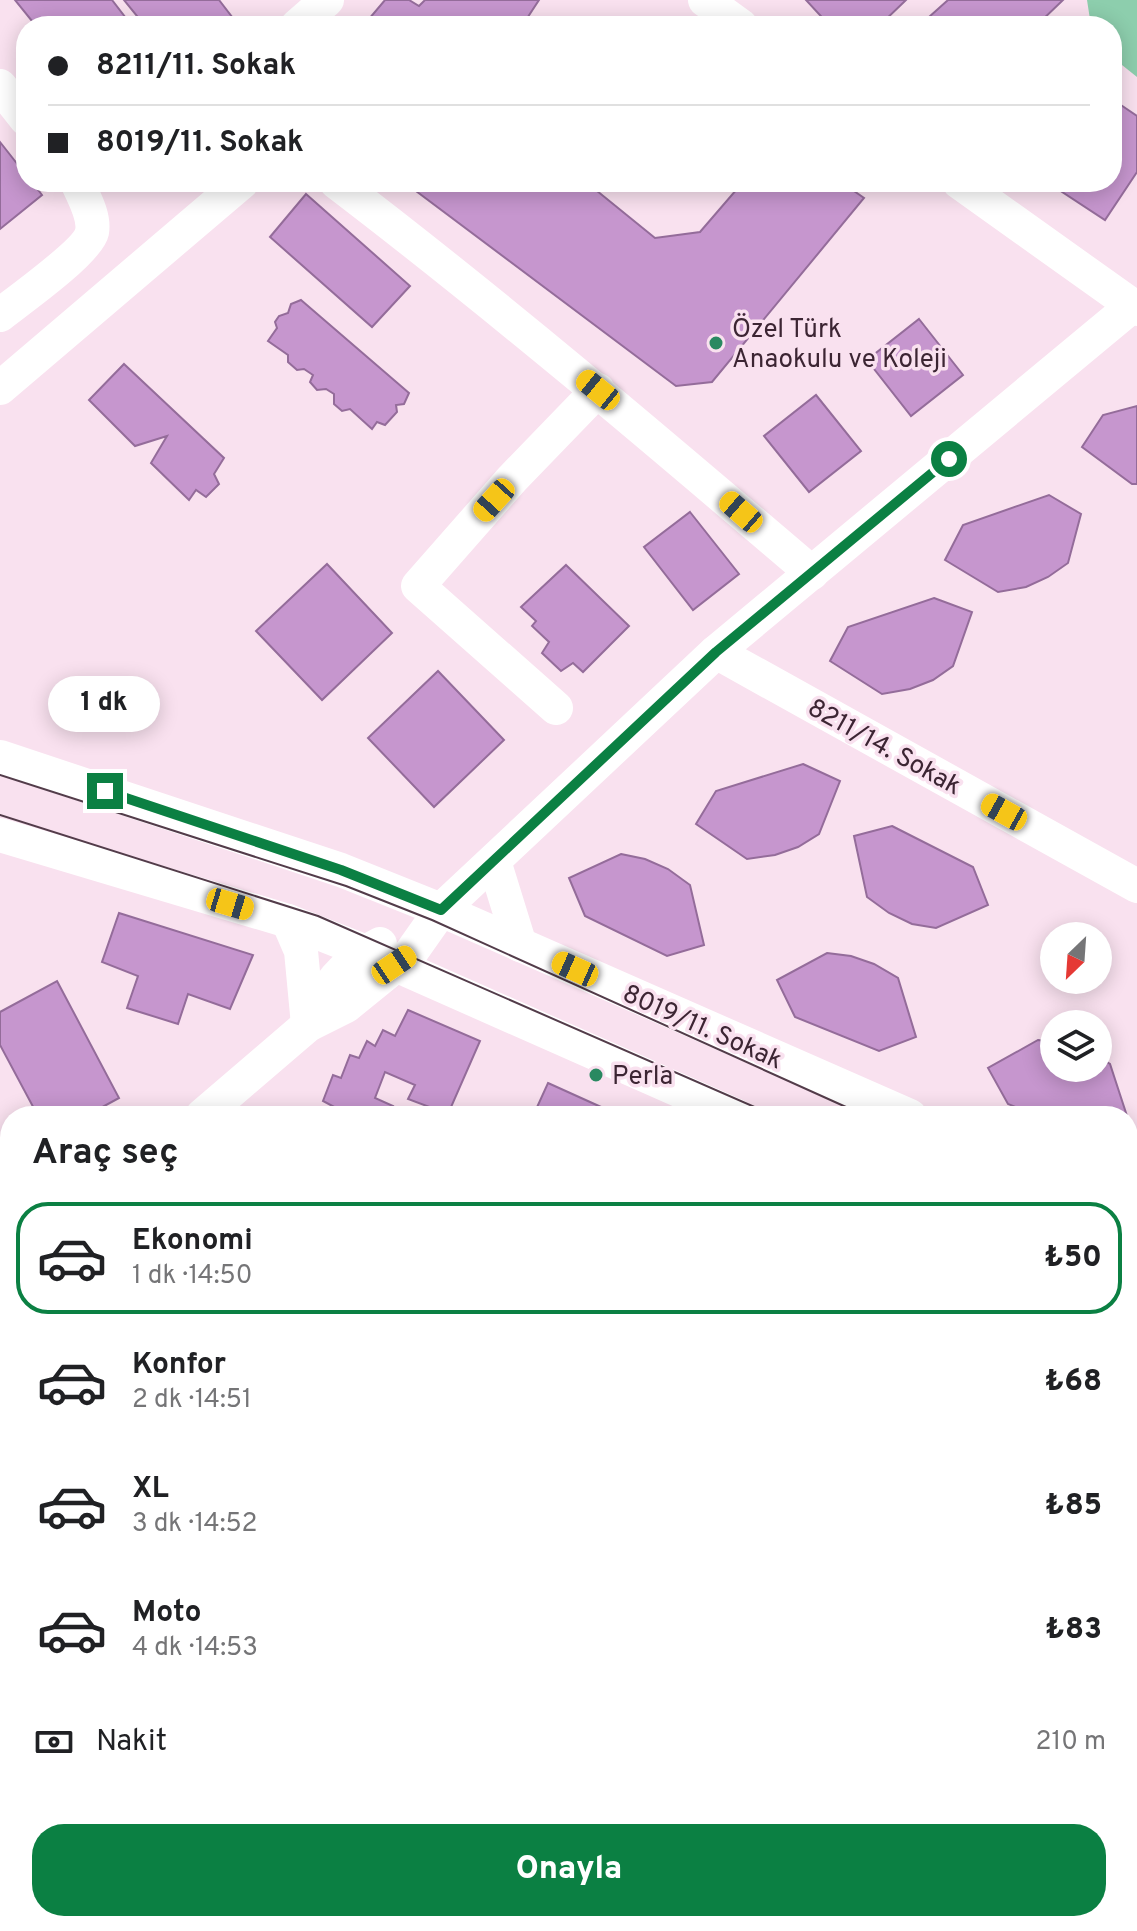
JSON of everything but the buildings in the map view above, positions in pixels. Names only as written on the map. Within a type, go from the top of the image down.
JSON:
[{"type":"street","points":[[309,16],[327,0]]},
{"type":"street","points":[[705,0],[727,16]]},
{"type":"street","points":[[0,86],[16,106]]},
{"type":"street","points":[[0,315],[82,249],[92,232],[88,192]]},
{"type":"street","points":[[0,388],[230,192]]},
{"type":"street","points":[[349,192],[598,390],[812,573]]},
{"type":"street","points":[[214,1106],[308,1025],[346,1006],[379,958],[441,910],[716,652],[1135,307],[973,192]]},
{"type":"street","points":[[556,708],[418,586],[512,479],[598,390]]},
{"type":"street","name":"8211/14. Sokak","points":[[716,652],[1137,886]]},
{"type":"street","name":"8019/11. Sokak","points":[[0,757],[341,870],[441,910],[887,1106]]},
{"type":"street","points":[[0,835],[288,921],[714,1106]]},
{"type":"street","points":[[494,861],[520,945]]},
{"type":"street","points":[[288,921],[301,951],[308,1025]]},
{"type":"green space","points":[[1087,0],[1137,0],[1137,77],[1122,65],[1122,16],[1089,16]]},
{"type":"tram line","points":[[0,775],[346,886],[432,920],[844,1106]]},
{"type":"tram line","points":[[0,815],[318,916],[752,1106]]},
{"type":"place","name":"Özel Türk Anaokulu ve Koleji","points":[[716,343]]},
{"type":"place","name":"Perla","points":[[596,1075]]},
{"type":"route","points":[[105,791],[341,870],[441,910],[716,652],[949,459]]}]
